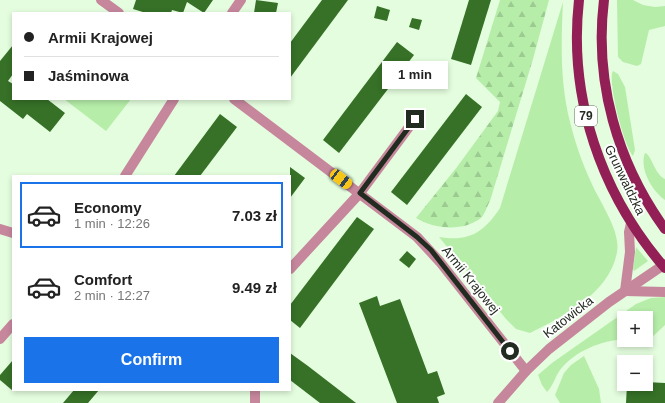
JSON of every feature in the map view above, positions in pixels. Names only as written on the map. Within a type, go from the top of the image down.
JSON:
[{"type":"main road","name":"Grunwaldzka","points":[[580,0],[577,24],[579,71],[589,128],[607,178],[631,223],[664,266]]},
{"type":"main road","name":"Grunwaldzka","points":[[604,0],[602,50],[606,89],[612,118],[631,173],[650,207],[665,229]]},
{"type":"street","points":[[101,0],[118,12]]},
{"type":"street","points":[[233,12],[241,0]]},
{"type":"street","points":[[126,175],[173,100]]},
{"type":"street","name":"Armii Krajowej","points":[[235,100],[360,193],[417,237],[431,250],[526,371]]},
{"type":"street","points":[[291,268],[360,193],[415,119]]},
{"type":"street","points":[[631,223],[629,232],[630,252],[625,291],[665,292]]},
{"type":"street","points":[[0,229],[12,233]]},
{"type":"street","name":"Katowicka","points":[[498,403],[526,371],[576,327],[625,291],[664,266]]},
{"type":"street","points":[[0,339],[12,325]]},
{"type":"street","points":[[255,391],[255,403]]},
{"type":"green space","points":[[500,0],[549,0],[533,59],[490,201],[481,218],[474,222],[457,227],[440,227],[431,225],[416,218],[457,167],[498,111],[500,102],[476,78]]},
{"type":"green space","points":[[617,0],[633,0],[643,5],[655,7],[665,6],[665,26],[649,30],[641,64],[637,66],[623,62],[618,57]]},
{"type":"green space","points":[[563,2],[562,62],[564,92],[570,122],[582,160],[591,182],[613,226],[616,235],[617,252],[613,267],[605,280],[584,302],[571,311],[530,333],[516,329],[506,319],[439,237],[459,238],[475,233],[488,223],[500,208]]},
{"type":"green space","points":[[613,71],[618,74],[625,87],[635,150],[633,156],[625,140],[617,114],[612,87]]},
{"type":"green space","points":[[65,100],[130,100],[106,131]]},
{"type":"green space","points":[[645,153],[650,157],[661,177],[665,179],[665,200],[651,185],[645,172]]},
{"type":"green space","points":[[636,247],[648,261],[634,271],[633,269]]},
{"type":"green space","points":[[665,297],[665,325],[653,336],[653,311],[626,311],[636,304],[651,298]]},
{"type":"green space","points":[[617,317],[617,340],[589,348],[573,357],[560,370],[547,392],[538,375],[552,363]]},
{"type":"green space","points":[[584,356],[599,389],[601,403],[560,403],[555,395],[564,373],[571,365]]},
{"type":"building","points":[[136,0],[213,0],[205,12],[187,2],[183,12],[172,10],[171,12],[143,12],[133,9]]},
{"type":"building","points":[[256,0],[278,3],[276,12],[254,12]]},
{"type":"building","points":[[322,0],[348,0],[291,77],[291,42]]},
{"type":"building","points":[[469,0],[491,0],[471,65],[451,59]]},
{"type":"building","points":[[377,6],[390,10],[387,21],[374,18]]},
{"type":"building","points":[[412,18],[422,20],[419,30],[409,27]]},
{"type":"building","points":[[397,42],[414,55],[339,153],[323,140]]},
{"type":"building","points":[[12,46],[12,75],[8,81],[12,83],[12,100],[48,100],[65,113],[50,132],[27,114],[23,119],[0,101],[0,61]]},
{"type":"building","points":[[466,94],[482,107],[407,205],[391,192]]},
{"type":"building","points":[[220,114],[237,127],[201,175],[175,175]]},
{"type":"building","points":[[290,167],[305,178],[291,197],[291,175]]},
{"type":"building","points":[[357,217],[374,229],[300,328],[291,321],[291,304]]},
{"type":"building","points":[[407,251],[416,259],[409,268],[399,260]]},
{"type":"building","points":[[377,296],[380,306],[400,299],[428,374],[437,371],[445,394],[437,397],[439,403],[397,403],[359,303]]},
{"type":"building","points":[[291,354],[356,403],[320,403],[291,381]]},
{"type":"building","points":[[12,361],[12,390],[0,380],[0,375]]},
{"type":"building","points":[[653,382],[665,383],[665,403],[626,403],[627,391],[653,391]]},
{"type":"building","points":[[73,391],[98,391],[88,403],[63,403]]},
{"type":"route","points":[[415,119],[360,193],[417,237],[431,250],[510,351]]}]
